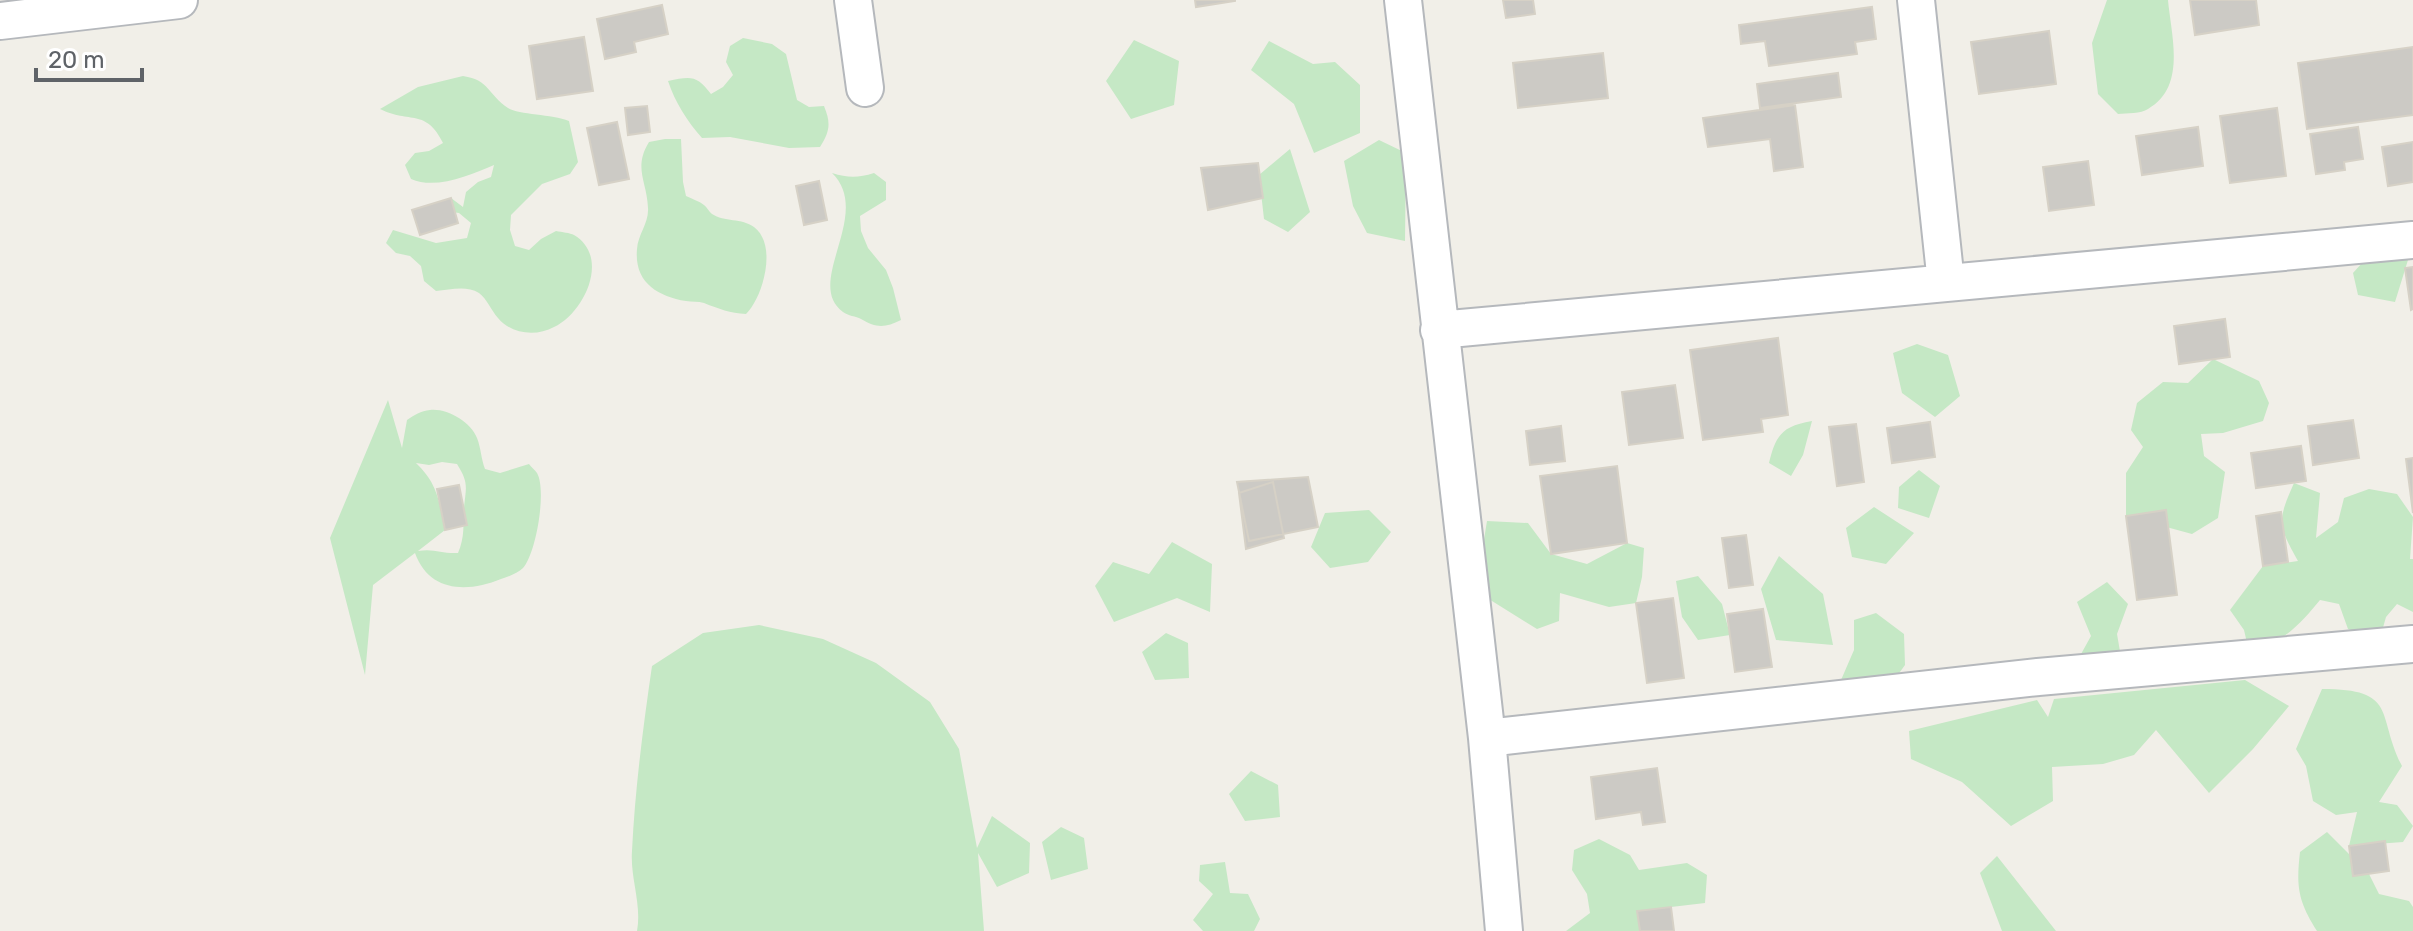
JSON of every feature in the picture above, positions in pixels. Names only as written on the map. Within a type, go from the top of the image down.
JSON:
[{"type":"street","points":[[0,21],[179,0]]},
{"type":"street","points":[[853,0],[865,88]]},
{"type":"street","points":[[1403,0],[1487,738],[1504,931]]},
{"type":"street","points":[[1916,0],[1946,283]]},
{"type":"street","points":[[1439,330],[2413,240]]},
{"type":"street","points":[[1487,738],[2054,676],[2413,644]]},
{"type":"green space","points":[[2107,0],[2168,0],[2174,59],[2172,74],[2168,88],[2160,99],[2142,112],[2118,114],[2098,94],[2092,43]]},
{"type":"green space","points":[[743,38],[772,44],[786,54],[797,100],[809,107],[824,106],[828,127],[820,147],[789,148],[730,137],[702,138],[686,118],[668,81],[693,78],[711,94],[723,87],[733,75],[726,62],[730,46]]},
{"type":"green space","points":[[1134,40],[1179,61],[1174,105],[1131,119],[1106,81]]},
{"type":"green space","points":[[1269,41],[1313,64],[1335,62],[1360,85],[1360,133],[1314,153],[1294,104],[1251,70]]},
{"type":"green space","points":[[463,76],[479,81],[508,108],[569,121],[578,162],[570,174],[542,184],[511,215],[510,230],[515,246],[529,250],[556,231],[574,235],[585,245],[591,257],[592,270],[583,298],[565,320],[547,330],[532,333],[510,328],[498,318],[482,295],[469,289],[436,291],[424,281],[421,266],[410,256],[396,253],[386,243],[393,230],[436,243],[467,238],[471,223],[459,213],[443,211],[451,198],[463,207],[466,192],[478,182],[491,177],[494,165],[442,182],[411,179],[405,165],[415,153],[429,151],[443,143],[437,132],[424,121],[380,109],[418,87]]},
{"type":"green space","points":[[681,139],[686,196],[717,216],[749,224],[761,235],[765,246],[765,271],[758,296],[746,314],[666,295],[650,286],[639,270],[637,249],[648,208],[642,159],[649,142]]},
{"type":"green space","points":[[1379,140],[1406,153],[1405,241],[1367,233],[1353,206],[1344,161]]},
{"type":"green space","points":[[1290,149],[1310,212],[1288,232],[1264,219],[1259,175]]},
{"type":"green space","points":[[832,173],[853,177],[874,173],[886,182],[886,200],[860,216],[861,231],[868,248],[886,270],[893,288],[901,320],[895,323],[885,326],[871,324],[843,312],[833,299],[830,284],[846,208],[843,190]]},
{"type":"green space","points":[[2380,243],[2412,247],[2395,302],[2358,295],[2353,273]]},
{"type":"green space","points":[[1917,344],[1948,355],[1960,396],[1935,417],[1902,393],[1893,353]]},
{"type":"green space","points":[[2213,359],[2259,381],[2269,403],[2263,421],[2223,433],[2201,434],[2204,456],[2225,472],[2218,518],[2192,534],[2126,516],[2126,473],[2143,447],[2131,430],[2137,403],[2163,382],[2188,383]]},
{"type":"green space","points":[[388,400],[402,448],[407,420],[427,411],[444,411],[464,422],[474,432],[485,469],[500,473],[529,464],[540,481],[536,536],[528,561],[518,572],[488,584],[450,586],[430,575],[415,553],[373,585],[365,675],[330,538]],"holes":[[[416,463],[457,464],[466,490],[463,536],[458,553],[418,551],[445,530],[433,486]]]},
{"type":"green space","points":[[1812,421],[1803,455],[1791,476],[1769,463],[1782,433]]},
{"type":"green space","points":[[1919,470],[1940,486],[1929,518],[1898,508],[1899,487]]},
{"type":"green space","points":[[2294,483],[2320,493],[2316,538],[2338,522],[2344,498],[2369,489],[2397,494],[2413,517],[2410,559],[2413,559],[2413,612],[2397,604],[2386,617],[2380,638],[2348,629],[2339,604],[2320,600],[2284,636],[2267,645],[2248,647],[2244,630],[2230,610],[2263,566],[2298,561],[2282,523]]},
{"type":"green space","points":[[1874,507],[1914,533],[1886,564],[1852,557],[1846,528]]},
{"type":"green space","points":[[1369,510],[1391,532],[1368,562],[1330,568],[1311,547],[1325,513]]},
{"type":"green space","points":[[1487,521],[1528,523],[1551,554],[1587,564],[1627,543],[1644,548],[1636,603],[1609,607],[1560,593],[1559,621],[1537,629],[1484,596],[1480,564]]},
{"type":"green space","points":[[1172,542],[1212,564],[1210,612],[1177,598],[1114,622],[1095,586],[1113,562],[1149,574]]},
{"type":"green space","points":[[1779,556],[1823,594],[1833,645],[1776,640],[1761,589]]},
{"type":"green space","points":[[1698,576],[1722,604],[1730,635],[1698,640],[1682,617],[1676,581]]},
{"type":"green space","points":[[2107,582],[2128,604],[2117,634],[2123,669],[2070,674],[2091,636],[2077,602]]},
{"type":"green space","points":[[1876,613],[1904,634],[1905,665],[1884,694],[1850,698],[1841,680],[1854,650],[1854,620]]},
{"type":"green space","points":[[759,625],[823,639],[876,663],[930,702],[959,749],[977,848],[992,816],[1030,843],[1029,873],[997,887],[978,853],[984,931],[637,931],[632,851],[652,666],[703,633]]},
{"type":"green space","points":[[1166,633],[1188,643],[1189,678],[1155,680],[1142,652]]},
{"type":"green space","points":[[2245,680],[2289,706],[2253,749],[2209,793],[2156,730],[2134,755],[2103,764],[2052,767],[2053,801],[2011,826],[1962,782],[1911,759],[1909,731],[2037,700],[2048,717],[2054,699]]},
{"type":"green space","points":[[2322,689],[2363,694],[2381,708],[2402,766],[2379,802],[2397,805],[2413,826],[2403,842],[2349,846],[2357,812],[2336,815],[2313,801],[2306,766],[2296,749]]},
{"type":"green space","points":[[1251,771],[1278,785],[1280,817],[1245,821],[1229,794]]},
{"type":"green space","points":[[1061,827],[1084,838],[1088,869],[1051,880],[1042,842]]},
{"type":"green space","points":[[2327,832],[2369,874],[2379,894],[2409,901],[2413,907],[2413,931],[2317,931],[2300,893],[2300,852]]},
{"type":"green space","points":[[1599,839],[1630,855],[1639,870],[1687,863],[1707,875],[1705,903],[1637,911],[1640,931],[1566,931],[1590,913],[1587,894],[1572,870],[1574,850]]},
{"type":"green space","points":[[1997,856],[2056,931],[2002,931],[1980,873]]},
{"type":"green space","points":[[1225,862],[1230,893],[1248,894],[1260,919],[1254,931],[1203,931],[1193,920],[1213,894],[1199,881],[1200,865]]},
{"type":"building","points":[[1195,0],[1235,0],[1235,1],[1196,7]]},
{"type":"building","points":[[1503,0],[1533,0],[1535,14],[1506,18]]},
{"type":"building","points":[[2190,0],[2256,0],[2259,25],[2195,35]]},
{"type":"building","points":[[662,5],[668,34],[634,42],[636,52],[605,59],[597,19]]},
{"type":"building","points":[[1872,7],[1876,39],[1855,42],[1857,54],[1769,66],[1765,41],[1741,44],[1739,25]]},
{"type":"building","points":[[2049,31],[2056,84],[1979,94],[1971,42]]},
{"type":"building","points":[[584,37],[593,91],[537,99],[529,46]]},
{"type":"building","points":[[2413,47],[2413,115],[2307,129],[2298,63]]},
{"type":"building","points":[[1603,53],[1608,98],[1518,108],[1513,63]]},
{"type":"building","points":[[1838,73],[1841,97],[1760,108],[1757,84]]},
{"type":"building","points":[[1795,105],[1803,167],[1774,171],[1770,139],[1708,147],[1703,118]]},
{"type":"building","points":[[647,106],[650,132],[628,135],[625,108]]},
{"type":"building","points":[[2277,108],[2286,176],[2230,183],[2220,116]]},
{"type":"building","points":[[617,122],[629,179],[599,185],[587,128]]},
{"type":"building","points":[[2198,127],[2203,166],[2142,175],[2136,136]]},
{"type":"building","points":[[2358,127],[2363,159],[2344,162],[2345,170],[2316,174],[2310,134]]},
{"type":"building","points":[[2413,142],[2413,182],[2388,186],[2382,147]]},
{"type":"building","points":[[2088,161],[2094,205],[2049,211],[2043,167]]},
{"type":"building","points":[[1258,163],[1263,198],[1208,210],[1201,168]]},
{"type":"building","points":[[819,181],[827,220],[804,225],[796,186]]},
{"type":"building","points":[[451,198],[458,223],[420,235],[412,210]]},
{"type":"building","points":[[2413,267],[2413,309],[2411,310],[2405,268]]},
{"type":"building","points":[[2225,319],[2230,357],[2179,364],[2174,326]]},
{"type":"building","points":[[1778,338],[1788,415],[1761,419],[1763,432],[1703,440],[1690,350]]},
{"type":"building","points":[[1675,385],[1683,438],[1629,445],[1622,392]]},
{"type":"building","points":[[2353,420],[2359,458],[2313,465],[2308,426]]},
{"type":"building","points":[[1930,422],[1935,457],[1892,463],[1887,428]]},
{"type":"building","points":[[1856,424],[1864,482],[1837,486],[1829,427]]},
{"type":"building","points":[[1561,426],[1565,461],[1530,465],[1526,431]]},
{"type":"building","points":[[2301,446],[2306,481],[2256,488],[2251,453]]},
{"type":"building","points":[[2413,458],[2413,513],[2406,459]]},
{"type":"building","points":[[1617,466],[1627,543],[1551,554],[1540,476]]},
{"type":"building","points":[[1308,477],[1318,527],[1249,541],[1237,482]]},
{"type":"building","points":[[1273,482],[1284,538],[1246,549],[1239,493]]},
{"type":"building","points":[[459,485],[467,525],[445,530],[437,489]]},
{"type":"building","points":[[2166,510],[2177,595],[2137,600],[2126,516]]},
{"type":"building","points":[[2281,512],[2288,562],[2263,566],[2256,516]]},
{"type":"building","points":[[1746,535],[1753,585],[1729,588],[1722,538]]},
{"type":"building","points":[[1673,598],[1684,678],[1647,683],[1636,603]]},
{"type":"building","points":[[1763,609],[1772,667],[1735,672],[1727,614]]},
{"type":"building","points":[[1657,768],[1665,822],[1643,825],[1641,812],[1596,819],[1591,777]]},
{"type":"building","points":[[2385,841],[2389,871],[2353,876],[2349,846]]},
{"type":"building","points":[[1671,907],[1674,931],[1640,931],[1637,911]]}]
